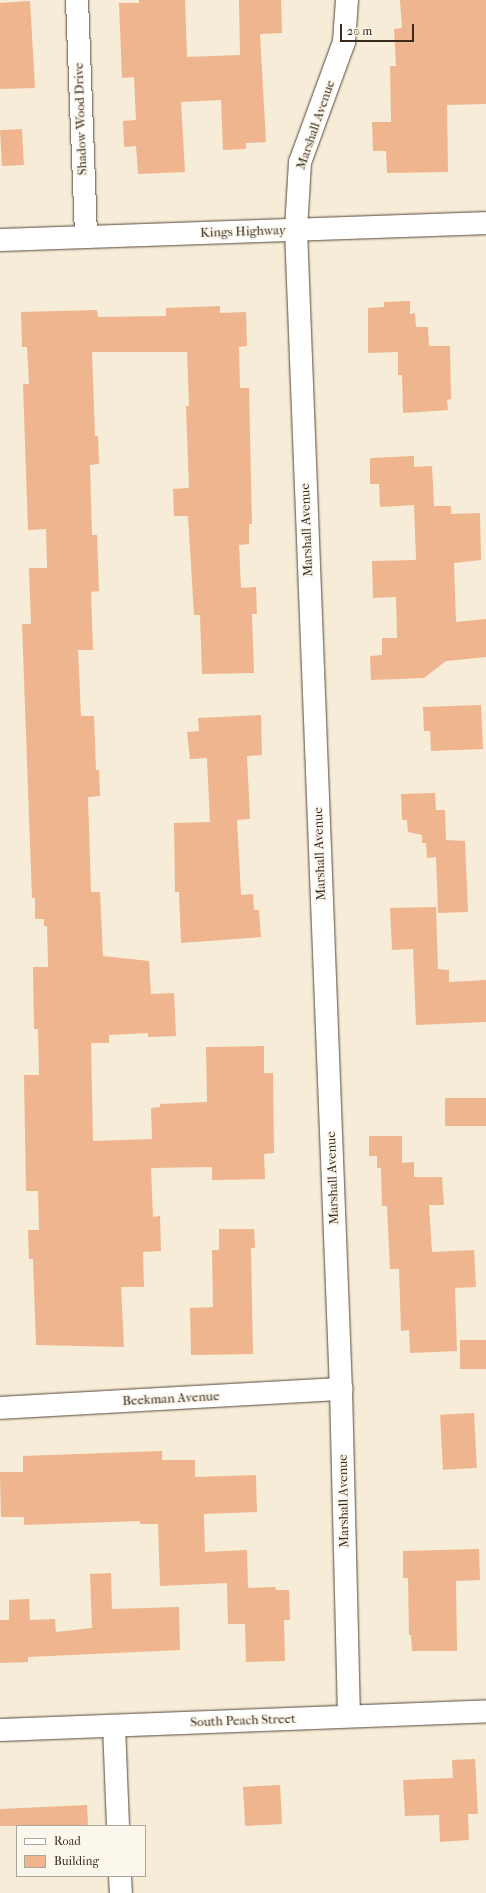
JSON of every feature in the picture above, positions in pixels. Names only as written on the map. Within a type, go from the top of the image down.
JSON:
[{"type":"street","name":"Shadow Wood Drive","points":[[77,0],[86,237]]},
{"type":"street","name":"Marshall Avenue","points":[[347,0],[344,42],[300,162],[296,230],[342,1389],[349,1716]]},
{"type":"street","name":"Kings Highway","points":[[0,240],[486,223]]},
{"type":"street","name":"Beekman Avenue","points":[[0,1408],[342,1389]]},
{"type":"street","name":"South Peach Street","points":[[0,1730],[486,1710]]},
{"type":"street","points":[[114,1726],[118,1825]]},
{"type":"street","points":[[120,1877],[121,1893]]},
{"type":"building","points":[[139,0],[185,0],[187,57],[240,55],[239,0],[281,0],[282,33],[260,34],[266,142],[246,143],[246,149],[223,150],[221,100],[181,102],[185,172],[138,174],[136,146],[124,147],[123,121],[136,120],[134,77],[122,78],[119,3],[139,3]]},
{"type":"building","points":[[400,0],[486,0],[486,104],[447,105],[448,172],[387,173],[386,151],[373,151],[372,122],[391,122],[390,66],[396,66],[394,29],[402,28]]},
{"type":"building","points":[[30,1],[35,88],[0,89],[0,3]]},
{"type":"building","points":[[22,129],[24,165],[2,166],[0,130]]},
{"type":"building","points":[[410,301],[410,314],[415,313],[416,327],[428,327],[429,346],[450,346],[451,399],[447,400],[448,410],[403,413],[402,375],[398,375],[398,352],[368,353],[368,308],[384,307],[384,302]]},
{"type":"building","points":[[220,306],[220,313],[246,312],[247,346],[239,347],[240,388],[249,388],[252,524],[249,524],[249,544],[239,545],[241,588],[256,587],[257,614],[252,614],[254,673],[202,674],[200,615],[194,615],[188,516],[174,516],[173,489],[189,488],[186,406],[189,406],[187,352],[92,352],[95,436],[98,436],[99,464],[90,465],[92,535],[97,535],[99,591],[91,592],[93,650],[78,650],[81,716],[94,716],[96,770],[99,770],[100,796],[88,797],[91,892],[100,892],[103,956],[149,961],[151,994],[174,993],[176,1036],[148,1037],[148,1033],[109,1035],[109,1043],[91,1043],[93,1141],[152,1139],[151,1108],[160,1107],[160,1104],[207,1102],[206,1047],[264,1046],[264,1073],[273,1073],[274,1153],[264,1154],[265,1179],[212,1180],[212,1167],[151,1168],[153,1217],[160,1216],[161,1251],[143,1252],[144,1287],[121,1287],[124,1347],[36,1345],[33,1259],[29,1259],[28,1230],[39,1230],[38,1191],[26,1191],[24,1075],[39,1075],[38,1029],[34,1029],[33,967],[48,967],[47,926],[44,926],[44,919],[35,919],[35,898],[32,898],[22,624],[31,624],[29,568],[47,568],[46,529],[28,530],[23,384],[29,384],[27,347],[22,347],[21,312],[97,310],[98,317],[166,316],[166,308]]},
{"type":"building","points":[[414,456],[414,467],[432,466],[434,506],[451,506],[451,514],[480,513],[481,560],[454,563],[456,622],[486,619],[486,657],[446,661],[424,678],[371,680],[370,656],[382,655],[382,638],[397,638],[396,597],[373,598],[372,561],[416,560],[414,505],[380,507],[379,484],[370,484],[370,458]]},
{"type":"building","points":[[481,705],[483,749],[431,751],[430,731],[424,731],[423,707]]},
{"type":"building","points":[[261,715],[262,755],[247,756],[250,819],[237,820],[241,895],[253,894],[254,910],[259,910],[261,937],[181,943],[179,892],[175,892],[174,823],[210,822],[207,758],[190,759],[187,732],[199,731],[198,718]]},
{"type":"building","points":[[435,793],[436,810],[445,810],[446,840],[465,841],[468,912],[438,913],[436,857],[427,858],[426,843],[422,843],[422,835],[408,832],[407,820],[402,820],[401,794]]},
{"type":"building","points":[[436,907],[438,969],[449,970],[449,982],[486,980],[486,1022],[416,1025],[413,949],[392,950],[390,908]]},
{"type":"building","points":[[445,1098],[486,1098],[486,1126],[445,1126]]},
{"type":"building","points":[[369,1136],[402,1136],[402,1163],[414,1162],[414,1177],[442,1177],[444,1205],[429,1205],[432,1252],[474,1250],[476,1287],[455,1288],[457,1351],[410,1353],[409,1330],[401,1331],[399,1269],[390,1269],[387,1206],[382,1206],[381,1168],[377,1168],[377,1156],[369,1156]]},
{"type":"building","points":[[219,1229],[254,1229],[255,1248],[251,1248],[253,1354],[191,1355],[190,1308],[213,1307],[212,1250],[219,1250]]},
{"type":"building","points":[[460,1340],[486,1340],[486,1369],[460,1369]]},
{"type":"building","points":[[474,1413],[477,1468],[443,1470],[440,1415]]},
{"type":"building","points":[[162,1451],[162,1460],[195,1460],[195,1477],[256,1475],[257,1512],[204,1514],[205,1552],[247,1550],[248,1588],[275,1587],[276,1590],[289,1590],[290,1620],[284,1620],[285,1661],[246,1662],[245,1624],[228,1624],[227,1583],[160,1586],[158,1524],[140,1524],[140,1521],[24,1525],[24,1517],[1,1517],[0,1472],[23,1472],[23,1456]]},
{"type":"building","points":[[479,1549],[480,1580],[456,1581],[457,1651],[412,1651],[411,1635],[409,1635],[408,1578],[403,1578],[403,1551]]},
{"type":"building","points":[[111,1573],[112,1609],[179,1607],[180,1650],[28,1657],[28,1662],[0,1663],[0,1620],[9,1620],[9,1600],[29,1599],[30,1620],[55,1619],[56,1632],[92,1628],[90,1574]]},
{"type":"building","points":[[475,1759],[478,1814],[468,1814],[469,1840],[440,1842],[439,1815],[405,1816],[403,1780],[453,1778],[452,1760]]},
{"type":"building","points":[[280,1785],[282,1824],[245,1826],[243,1787]]},
{"type":"building","points":[[87,1805],[88,1825],[0,1826],[0,1809]]}]
